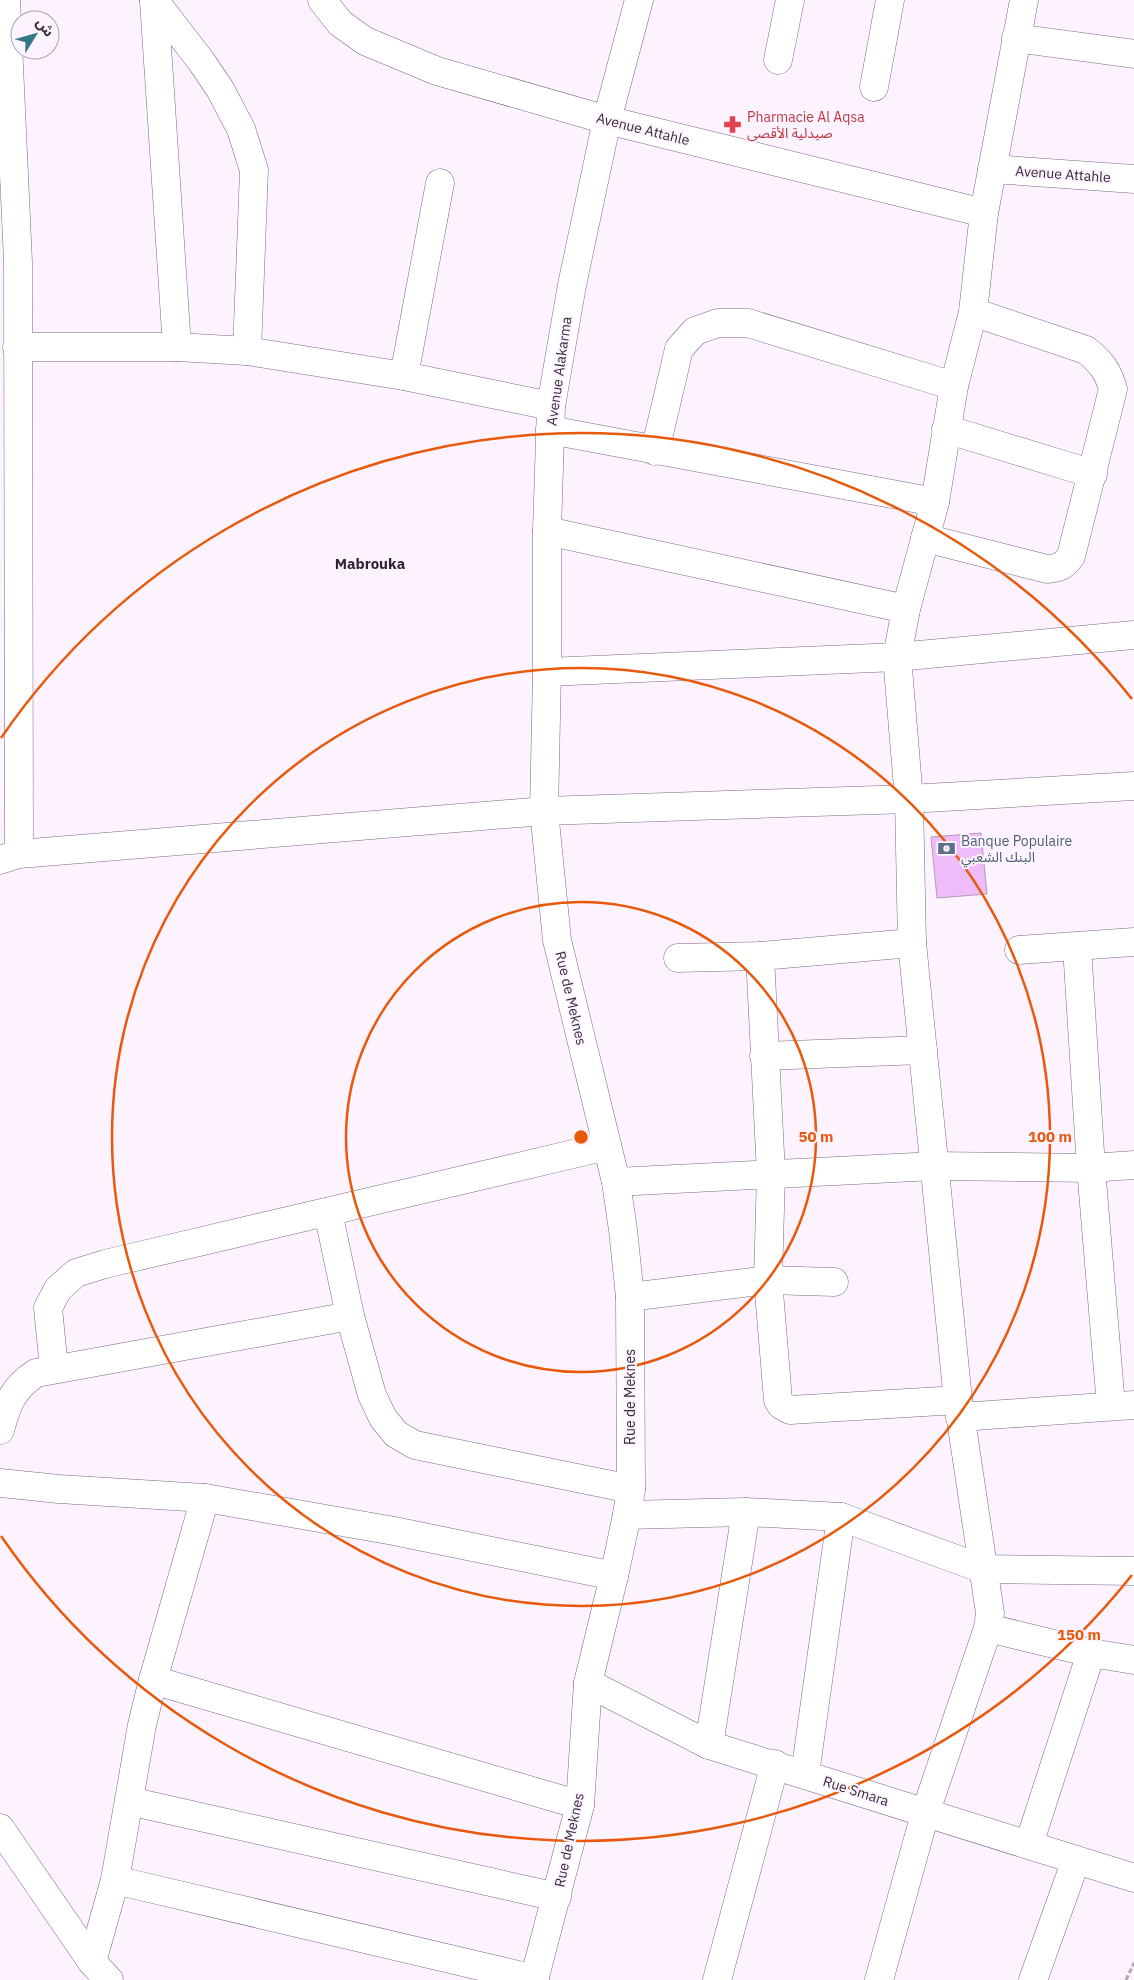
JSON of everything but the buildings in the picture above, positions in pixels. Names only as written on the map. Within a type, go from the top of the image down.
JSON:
[{"type":"street","points":[[6,0],[9,262],[17,347],[9,502],[9,857],[544,811],[909,799],[1134,786]]},
{"type":"street","points":[[154,0],[177,347]]},
{"type":"street","points":[[154,0],[220,89],[241,129],[254,170],[247,351]]},
{"type":"street","name":"Avenue Attahle","points":[[322,0],[340,23],[365,41],[437,71],[606,120],[984,213]]},
{"type":"street","name":"Avenue Alakarma","points":[[544,811],[547,672],[547,531],[551,418],[572,285],[606,120],[639,0]]},
{"type":"street","points":[[778,60],[790,0]]},
{"type":"street","points":[[874,87],[890,0]]},
{"type":"street","points":[[879,1980],[925,1814],[988,1628],[989,1604],[959,1409],[912,943],[909,799],[896,657],[906,608],[935,502],[954,386],[973,312],[984,213],[1024,0]]},
{"type":"street","points":[[1016,38],[1134,54]]},
{"type":"street","name":"Avenue Attahle","points":[[992,169],[1134,179]]},
{"type":"street","points":[[404,376],[440,183]]},
{"type":"street","points":[[926,538],[1047,569],[1060,568],[1071,556],[1114,389],[1109,373],[1099,360],[1086,350],[973,312]]},
{"type":"street","points":[[655,451],[679,349],[695,331],[718,323],[748,323],[954,386]]},
{"type":"street","points":[[17,347],[177,347],[247,351],[404,376],[551,418],[655,451],[935,502]]},
{"type":"street","points":[[946,429],[1093,474]]},
{"type":"street","points":[[547,531],[906,608]]},
{"type":"street","points":[[547,672],[896,657],[1134,634]]},
{"type":"street","name":"Rue de Meknes","points":[[535,1980],[580,1805],[588,1683],[614,1576],[629,1502],[630,1297],[616,1182],[557,940],[544,811]]},
{"type":"street","points":[[1019,950],[1134,942]]},
{"type":"street","points":[[678,958],[760,956],[912,943]]},
{"type":"street","points":[[760,956],[771,1173],[768,1280],[776,1391],[779,1403],[787,1410],[1122,1406],[1091,1168],[1077,947]]},
{"type":"street","points":[[764,1056],[923,1050]]},
{"type":"street","points":[[54,1369],[48,1308],[58,1289],[76,1273],[105,1264],[607,1146]]},
{"type":"street","points":[[616,1182],[935,1166],[1091,1168],[1134,1165]]},
{"type":"street","points":[[328,1212],[350,1316],[372,1395],[383,1418],[396,1434],[415,1445],[629,1502],[746,1512],[841,1517],[983,1569],[1134,1572]]},
{"type":"street","points":[[630,1297],[768,1280],[834,1282]]},
{"type":"street","points":[[0,1430],[13,1395],[22,1382],[36,1373],[350,1316]]},
{"type":"street","points":[[0,1483],[59,1489],[205,1498],[394,1531],[614,1576]]},
{"type":"street","points":[[101,1971],[142,1725],[205,1498]]},
{"type":"street","points":[[709,1745],[746,1512]]},
{"type":"street","points":[[805,1774],[841,1517]]},
{"type":"street","points":[[988,1628],[1092,1653],[1134,1660]]},
{"type":"street","points":[[1028,1844],[1092,1653]]},
{"type":"street","points":[[153,1680],[580,1805]]},
{"type":"street","name":"Rue Smara","points":[[588,1683],[709,1745],[775,1764],[925,1814],[1134,1878]]},
{"type":"street","points":[[717,1980],[775,1764]]},
{"type":"street","points":[[129,1801],[557,1897]]},
{"type":"street","points":[[0,1828],[101,1971]]},
{"type":"street","points":[[1033,1980],[1076,1860]]},
{"type":"street","points":[[115,1880],[535,1980]]},
{"type":"path","points":[[1126,1980],[1134,1963]]},
{"type":"place","name":"Pharmacie Al Aqsa صيدلية الأقصى","points":[[733,125]]},
{"type":"place","name":"Banque Populaire البنك الشعبي","points":[[947,849]]},
{"type":"district","name":"Mabrouka","points":[[370,564]]}]
